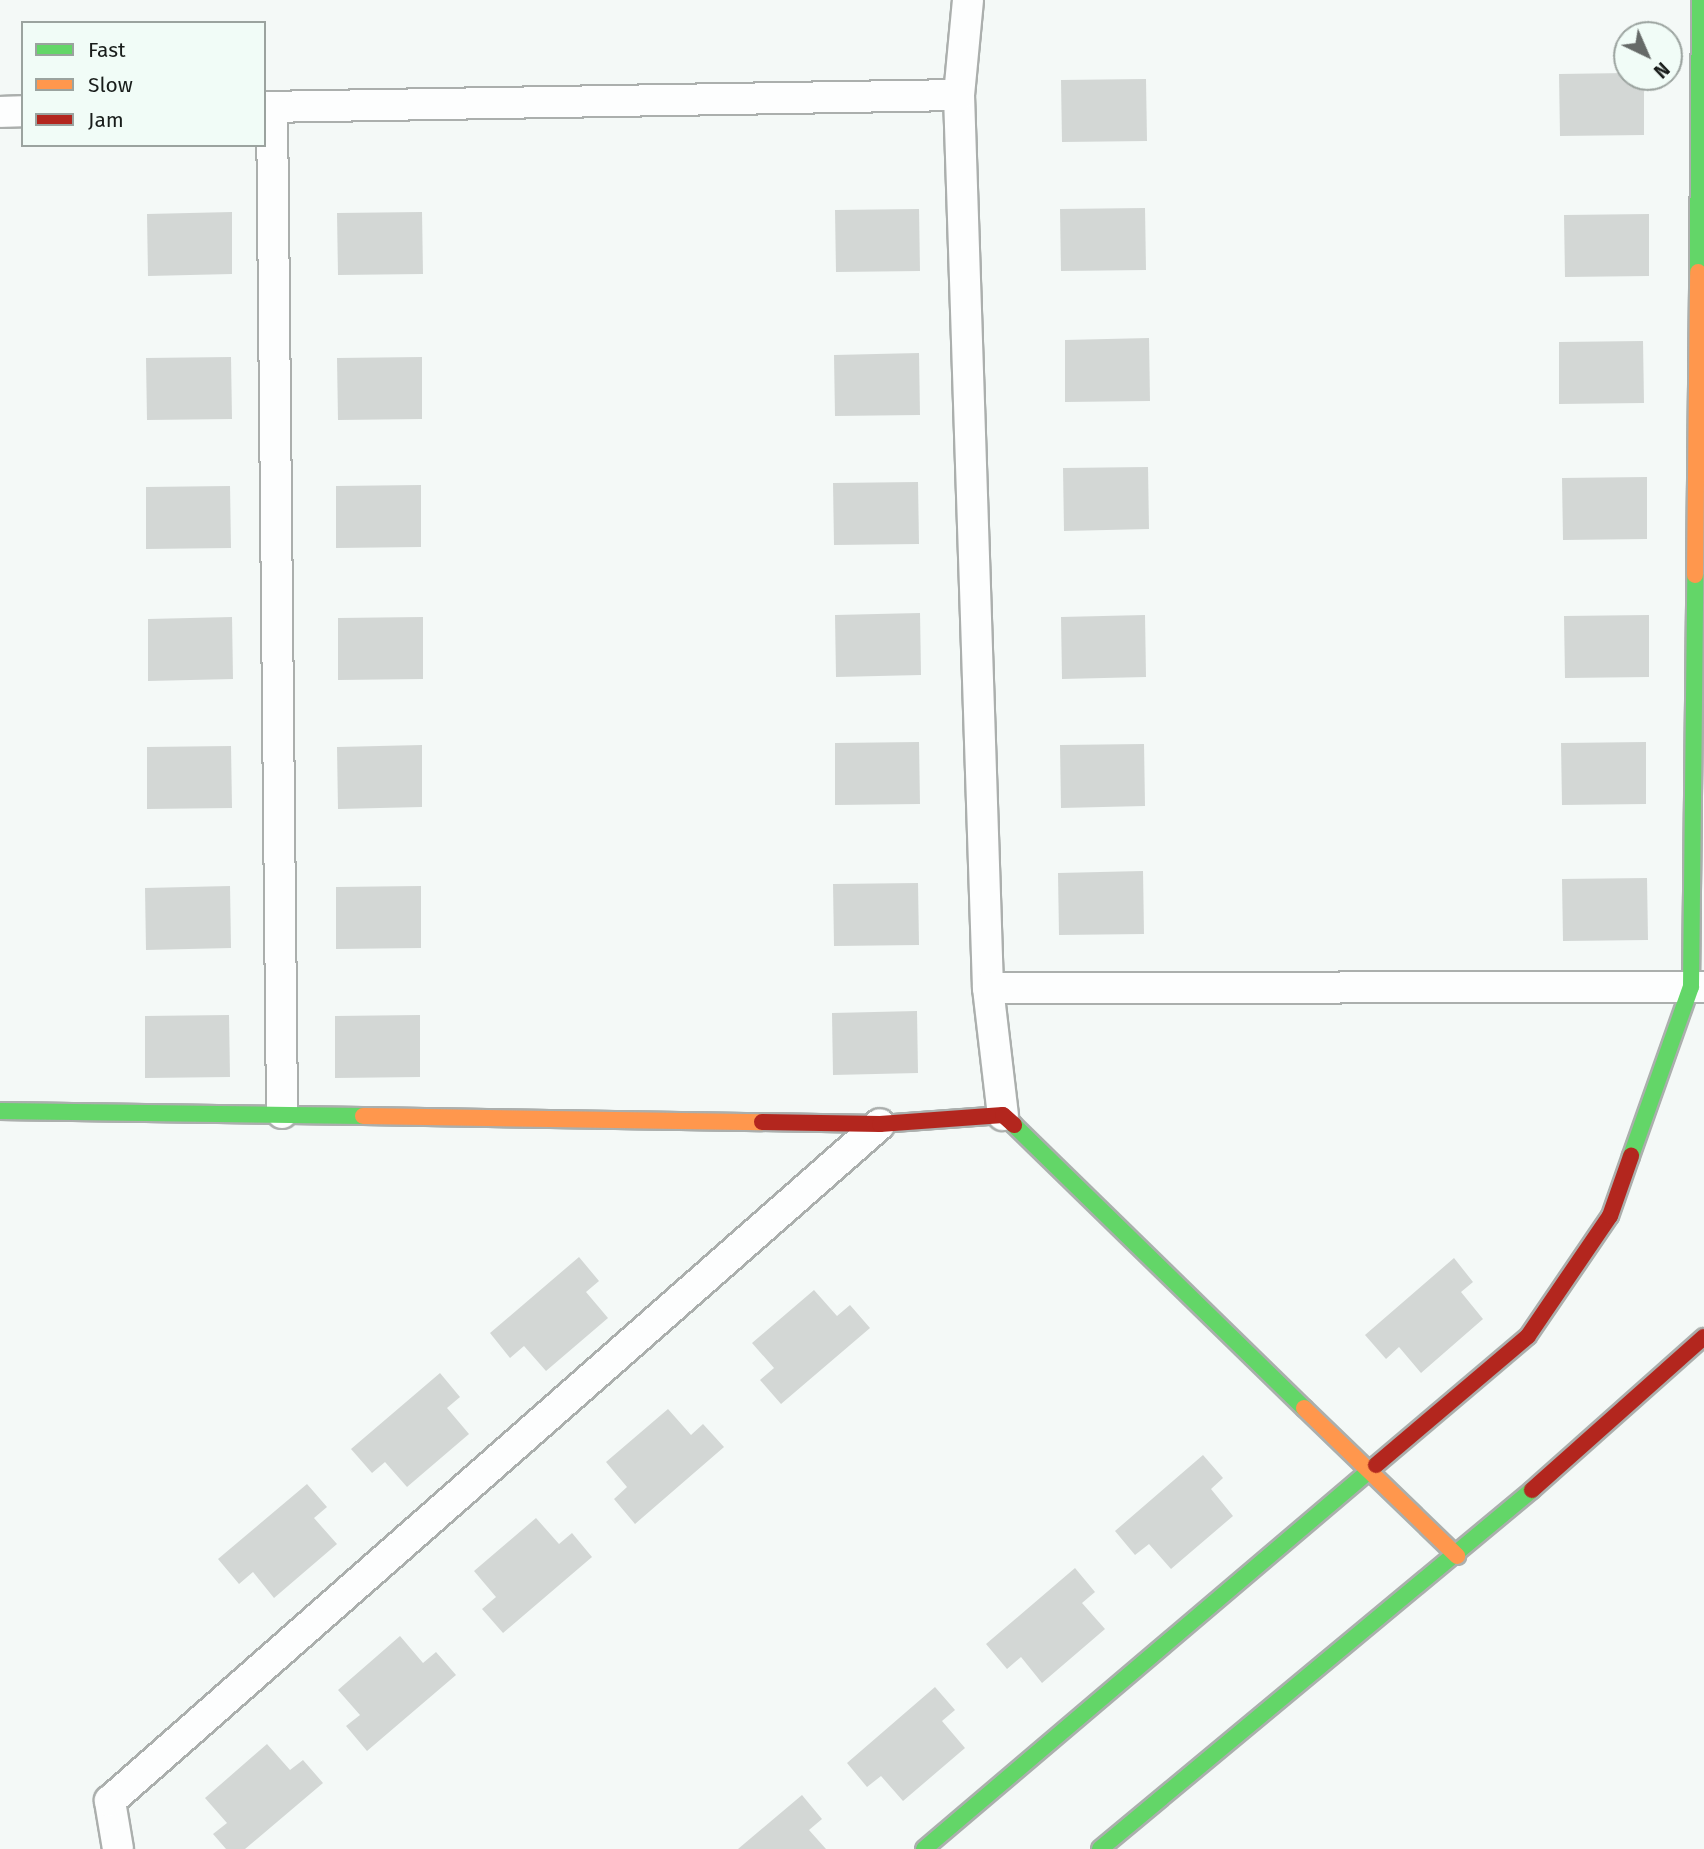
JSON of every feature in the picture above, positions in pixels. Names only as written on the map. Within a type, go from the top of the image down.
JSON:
[{"type":"street","points":[[968,0],[959,95],[988,988],[1003,1115],[1367,1472],[1457,1556]]},
{"type":"street","points":[[924,1849],[1528,1336],[1610,1216],[1698,987],[1700,0]]},
{"type":"street","points":[[282,1113],[268,107],[959,95]]},
{"type":"street","points":[[0,111],[21,111]]},
{"type":"street","points":[[988,988],[1698,987]]},
{"type":"street","points":[[0,1111],[282,1113],[880,1124],[1003,1115]]},
{"type":"street","points":[[118,1849],[110,1801],[880,1124]]},
{"type":"street","points":[[1100,1849],[1457,1556],[1704,1337]]},
{"type":"building","points":[[1613,73],[1613,91],[1644,91],[1644,135],[1560,136],[1559,74]]},
{"type":"building","points":[[1146,79],[1147,141],[1062,142],[1061,80]]},
{"type":"building","points":[[1145,208],[1146,270],[1061,271],[1060,209]]},
{"type":"building","points":[[919,209],[920,271],[836,272],[835,210]]},
{"type":"building","points":[[232,212],[232,274],[148,276],[147,214]]},
{"type":"building","points":[[422,212],[423,274],[338,275],[337,213]]},
{"type":"building","points":[[1649,214],[1649,276],[1565,277],[1564,215]]},
{"type":"building","points":[[1149,338],[1150,401],[1065,402],[1065,340]]},
{"type":"building","points":[[1643,341],[1644,403],[1559,404],[1559,342]]},
{"type":"building","points":[[919,353],[920,415],[835,416],[834,355]]},
{"type":"building","points":[[231,357],[232,419],[147,420],[146,358]]},
{"type":"building","points":[[422,357],[422,419],[338,420],[337,358]]},
{"type":"building","points":[[1148,467],[1149,529],[1064,531],[1063,468]]},
{"type":"building","points":[[1647,477],[1647,539],[1563,540],[1562,478]]},
{"type":"building","points":[[918,482],[919,544],[834,545],[833,483]]},
{"type":"building","points":[[421,485],[421,547],[336,548],[336,486]]},
{"type":"building","points":[[230,486],[231,548],[146,549],[146,487]]},
{"type":"building","points":[[920,613],[921,675],[836,677],[835,615]]},
{"type":"building","points":[[1145,615],[1146,677],[1062,679],[1061,617]]},
{"type":"building","points":[[1649,615],[1649,677],[1565,678],[1564,616]]},
{"type":"building","points":[[232,617],[233,679],[148,681],[148,619]]},
{"type":"building","points":[[423,617],[423,679],[338,680],[338,618]]},
{"type":"building","points":[[919,742],[920,804],[835,805],[835,743]]},
{"type":"building","points":[[1646,742],[1646,804],[1562,805],[1561,743]]},
{"type":"building","points":[[1144,744],[1145,806],[1061,808],[1060,745]]},
{"type":"building","points":[[422,745],[422,807],[338,809],[337,747]]},
{"type":"building","points":[[231,746],[232,808],[147,809],[147,747]]},
{"type":"building","points":[[1143,871],[1144,934],[1059,935],[1058,873]]},
{"type":"building","points":[[1647,878],[1648,940],[1563,941],[1562,879]]},
{"type":"building","points":[[918,883],[919,945],[834,946],[833,884]]},
{"type":"building","points":[[230,886],[231,948],[146,950],[145,888]]},
{"type":"building","points":[[421,886],[421,948],[336,949],[336,887]]},
{"type":"building","points":[[917,1011],[918,1073],[833,1075],[832,1013]]},
{"type":"building","points":[[229,1015],[230,1077],[145,1078],[145,1016]]},
{"type":"building","points":[[420,1015],[420,1077],[335,1078],[335,1016]]},
{"type":"building","points":[[579,1257],[599,1281],[586,1292],[608,1318],[546,1371],[524,1346],[510,1358],[490,1333]]},
{"type":"building","points":[[1454,1258],[1473,1282],[1461,1292],[1483,1319],[1421,1373],[1399,1347],[1386,1359],[1365,1335]]},
{"type":"building","points":[[814,1290],[837,1316],[850,1305],[870,1328],[781,1404],[760,1380],[774,1368],[752,1343]]},
{"type":"building","points":[[440,1373],[460,1397],[447,1408],[469,1434],[407,1487],[385,1462],[372,1473],[351,1449]]},
{"type":"building","points":[[668,1409],[691,1435],[703,1424],[724,1447],[635,1524],[614,1499],[627,1487],[606,1462]]},
{"type":"building","points":[[1203,1455],[1223,1478],[1211,1489],[1233,1516],[1171,1569],[1149,1544],[1135,1555],[1115,1531]]},
{"type":"building","points":[[307,1484],[327,1507],[314,1518],[337,1544],[274,1598],[253,1572],[239,1584],[218,1559]]},
{"type":"building","points":[[536,1518],[559,1544],[572,1533],[592,1557],[503,1633],[482,1609],[496,1597],[474,1571]]},
{"type":"building","points":[[1075,1568],[1095,1592],[1082,1603],[1105,1629],[1042,1683],[1021,1657],[1007,1669],[986,1644]]},
{"type":"building","points":[[400,1636],[423,1663],[436,1652],[456,1675],[367,1751],[346,1726],[360,1715],[338,1690]]},
{"type":"building","points":[[935,1687],[955,1710],[942,1721],[965,1748],[903,1801],[881,1776],[867,1787],[847,1763]]},
{"type":"building","points":[[267,1744],[290,1770],[303,1760],[323,1783],[245,1849],[226,1849],[213,1834],[227,1823],[205,1798]]},
{"type":"building","points":[[802,1795],[822,1819],[809,1830],[826,1849],[738,1849]]},
{"type":"traffic: fast","points":[[1698,272],[1700,0]]},
{"type":"traffic: fast","points":[[1631,1156],[1691,987],[1695,575]]},
{"type":"traffic: fast","points":[[0,1111],[363,1116]]},
{"type":"traffic: fast","points":[[1014,1125],[1304,1408]]},
{"type":"traffic: fast","points":[[924,1849],[1376,1465]]},
{"type":"traffic: fast","points":[[1100,1849],[1532,1490]]},
{"type":"traffic: slow","points":[[1695,575],[1698,272]]},
{"type":"traffic: slow","points":[[363,1116],[762,1122]]},
{"type":"traffic: slow","points":[[1304,1408],[1457,1556]]},
{"type":"traffic: jam","points":[[762,1122],[880,1124],[1003,1115],[1014,1125]]},
{"type":"traffic: jam","points":[[1376,1465],[1528,1336],[1610,1216],[1631,1156]]},
{"type":"traffic: jam","points":[[1532,1490],[1704,1337]]}]
